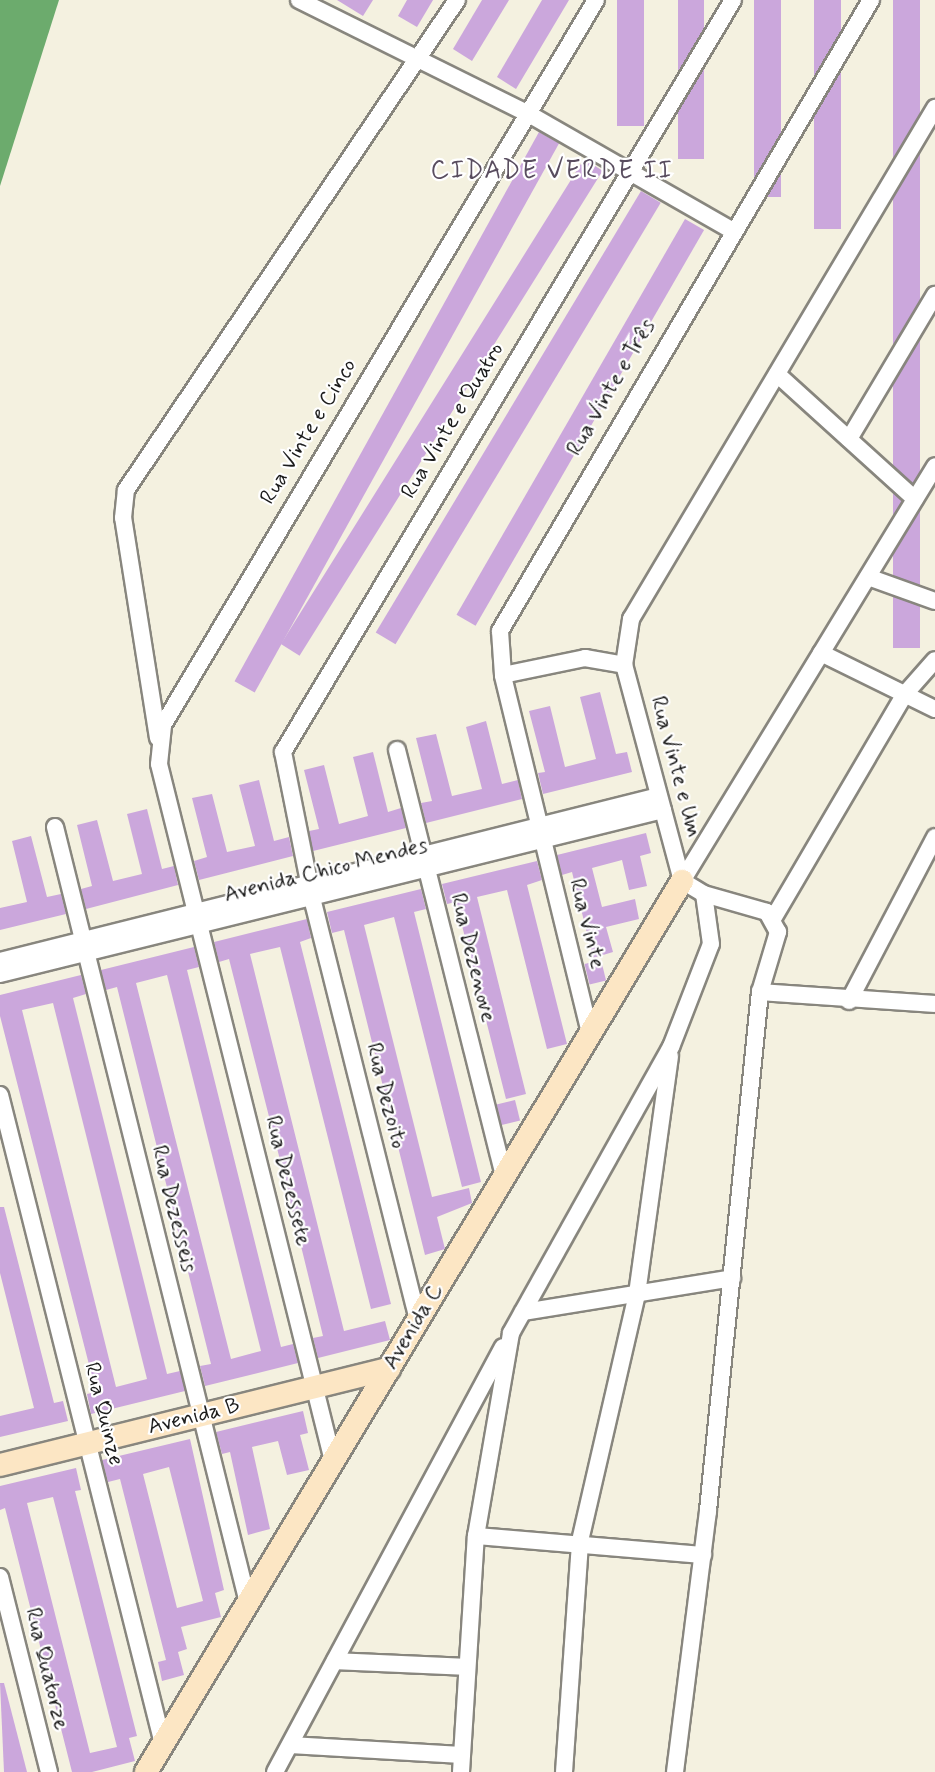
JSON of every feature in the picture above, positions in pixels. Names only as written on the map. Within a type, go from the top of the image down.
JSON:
[{"type":"street","points":[[299,0],[318,4],[527,113],[731,230]]},
{"type":"street","points":[[200,918],[159,745],[123,518],[126,490],[421,59],[457,0]]},
{"type":"street","name":"Rua Vinte e Cinco","points":[[159,745],[170,709],[596,0]]},
{"type":"street","name":"Rua Vinte e Quatro","points":[[310,890],[283,765],[287,740],[733,0]]},
{"type":"street","name":"Rua Vinte e Três","points":[[539,833],[503,675],[498,642],[506,613],[731,230],[871,0]]},
{"type":"street","points":[[503,675],[585,658],[624,665],[631,619],[777,374],[930,131],[935,108]]},
{"type":"street","points":[[849,439],[935,295]]},
{"type":"street","points":[[777,374],[915,499]]},
{"type":"street","points":[[774,917],[704,894],[682,881],[935,466]]},
{"type":"street","points":[[868,577],[935,601]]},
{"type":"street","points":[[821,653],[935,709]]},
{"type":"street","points":[[675,1772],[703,1555],[760,992],[778,932],[774,917],[905,694],[935,660]]},
{"type":"street","name":"Rua Vinte e Um","points":[[624,665],[682,881]]},
{"type":"street","name":"Rua Dezenove","points":[[397,750],[504,1176]]},
{"type":"street","name":"Avenida Chico Mendes","points":[[0,974],[85,947],[661,803]]},
{"type":"street","name":"Rua Dezesseis","points":[[55,827],[248,1603]]},
{"type":"street","name":"Rua Vinte","points":[[539,833],[590,1033]]},
{"type":"street","points":[[849,1002],[935,837]]},
{"type":"street","name":"Avenida C","points":[[146,1772],[682,881]]},
{"type":"street","name":"Rua Dezoito","points":[[310,890],[418,1320]]},
{"type":"street","points":[[275,1772],[511,1333],[671,1047],[711,944],[704,894]]},
{"type":"street","name":"Rua Dezessete","points":[[200,918],[333,1461]]},
{"type":"street","name":"Avenida Chico Mendes","points":[[0,961],[85,947]]},
{"type":"street","points":[[760,992],[849,1002],[935,1004]]},
{"type":"street","points":[[564,1772],[580,1541],[637,1294],[671,1047]]},
{"type":"street","name":"Rua Quinze","points":[[0,1095],[163,1744]]},
{"type":"street","points":[[523,1312],[732,1278]]},
{"type":"street","points":[[461,1772],[476,1536],[511,1333]]},
{"type":"street","name":"Avenida B","points":[[0,1465],[388,1369]]},
{"type":"street","points":[[476,1536],[580,1541],[703,1555]]},
{"type":"street","name":"Rua Quatorze","points":[[0,1577],[49,1772]]},
{"type":"street","points":[[334,1661],[467,1667]]},
{"type":"street","points":[[290,1745],[462,1755]]},
{"type":"green space","points":[[0,0],[59,0],[0,186]]},
{"type":"building","points":[[337,0],[373,0],[363,16]]},
{"type":"building","points":[[407,0],[433,0],[417,27],[398,16]]},
{"type":"building","points":[[482,0],[509,0],[472,61],[453,49]]},
{"type":"building","points":[[542,0],[569,0],[516,89],[497,77]]},
{"type":"building","points":[[617,0],[644,0],[644,126],[617,126]]},
{"type":"building","points":[[678,0],[704,0],[704,159],[678,159]]},
{"type":"building","points":[[754,0],[781,0],[781,197],[754,197]]},
{"type":"building","points":[[814,0],[841,0],[841,229],[814,229]]},
{"type":"building","points":[[893,0],[920,0],[920,648],[893,648]]},
{"type":"building","points":[[539,132],[559,143],[255,692],[235,681]]},
{"type":"building","points":[[584,159],[603,171],[300,656],[281,644]]},
{"type":"building","points":[[641,191],[661,203],[395,644],[376,632]]},
{"type":"building","points":[[685,219],[704,230],[476,626],[457,615]]},
{"type":"building","points":[[600,692],[616,754],[627,752],[632,772],[543,794],[538,773],[545,772],[529,711],[550,706],[565,767],[596,759],[580,697]]},
{"type":"building","points":[[486,721],[502,784],[518,780],[522,799],[426,823],[421,803],[432,801],[416,738],[436,734],[452,796],[482,789],[466,727]]},
{"type":"building","points":[[373,752],[388,812],[401,808],[406,828],[313,851],[309,831],[319,829],[304,770],[324,765],[339,824],[368,816],[353,757]]},
{"type":"building","points":[[259,780],[274,841],[289,837],[293,856],[199,880],[194,861],[207,857],[192,798],[212,794],[227,852],[255,846],[239,785]]},
{"type":"building","points":[[147,809],[162,869],[174,866],[178,885],[86,909],[81,889],[92,886],[77,825],[97,820],[113,881],[142,874],[127,814]]},
{"type":"building","points":[[646,833],[651,853],[640,856],[647,886],[629,890],[622,860],[592,868],[602,907],[635,899],[639,919],[606,927],[613,952],[593,958],[572,872],[562,875],[557,855]]},
{"type":"building","points":[[31,836],[47,897],[61,894],[66,914],[0,930],[0,908],[27,902],[12,841]]},
{"type":"building","points":[[537,861],[542,880],[527,885],[567,1044],[547,1049],[507,890],[477,897],[526,1094],[506,1099],[456,902],[447,904],[442,884]]},
{"type":"building","points":[[421,889],[426,909],[414,912],[481,1182],[462,1187],[394,917],[364,925],[432,1197],[469,1188],[472,1203],[437,1217],[445,1249],[425,1255],[344,930],[332,933],[327,912]]},
{"type":"building","points":[[307,919],[311,938],[300,942],[391,1304],[371,1309],[280,947],[250,954],[344,1331],[385,1321],[390,1340],[318,1358],[313,1338],[323,1336],[279,1156],[229,959],[219,962],[214,942]]},
{"type":"building","points":[[194,947],[199,967],[187,970],[281,1347],[293,1344],[298,1363],[205,1386],[200,1366],[211,1364],[117,987],[106,990],[101,970]],"holes":[[[167,975],[261,1351],[231,1359],[136,983]]]},
{"type":"building","points":[[601,960],[606,980],[590,984],[585,964]]},
{"type":"building","points":[[81,975],[86,994],[73,998],[167,1374],[180,1371],[185,1391],[91,1414],[87,1394],[96,1392],[0,1016],[0,995]],"holes":[[[53,1003],[147,1379],[116,1387],[22,1010]]]},
{"type":"building","points":[[515,1100],[520,1120],[502,1125],[497,1105]]},
{"type":"building","points":[[0,1207],[4,1207],[54,1403],[63,1401],[68,1421],[0,1437],[0,1416],[34,1408],[0,1273]]},
{"type":"building","points":[[303,1411],[308,1433],[300,1435],[309,1470],[287,1475],[278,1441],[252,1447],[270,1529],[248,1535],[230,1452],[222,1454],[216,1432]]},
{"type":"building","points":[[190,1439],[224,1590],[215,1593],[221,1617],[181,1627],[187,1649],[178,1652],[184,1675],[162,1681],[158,1662],[166,1660],[120,1479],[108,1482],[102,1460]],"holes":[[[169,1467],[203,1601],[177,1608],[143,1474]]]},
{"type":"building","points":[[76,1468],[81,1490],[75,1491],[137,1736],[129,1738],[135,1761],[92,1772],[72,1772],[5,1508],[0,1510],[0,1486]],"holes":[[[53,1497],[117,1747],[90,1753],[27,1503]]]},
{"type":"building","points":[[0,1683],[4,1683],[27,1772],[4,1772]]},
{"type":"district","name":"CIDADE VERDE II","points":[[552,172]]}]
